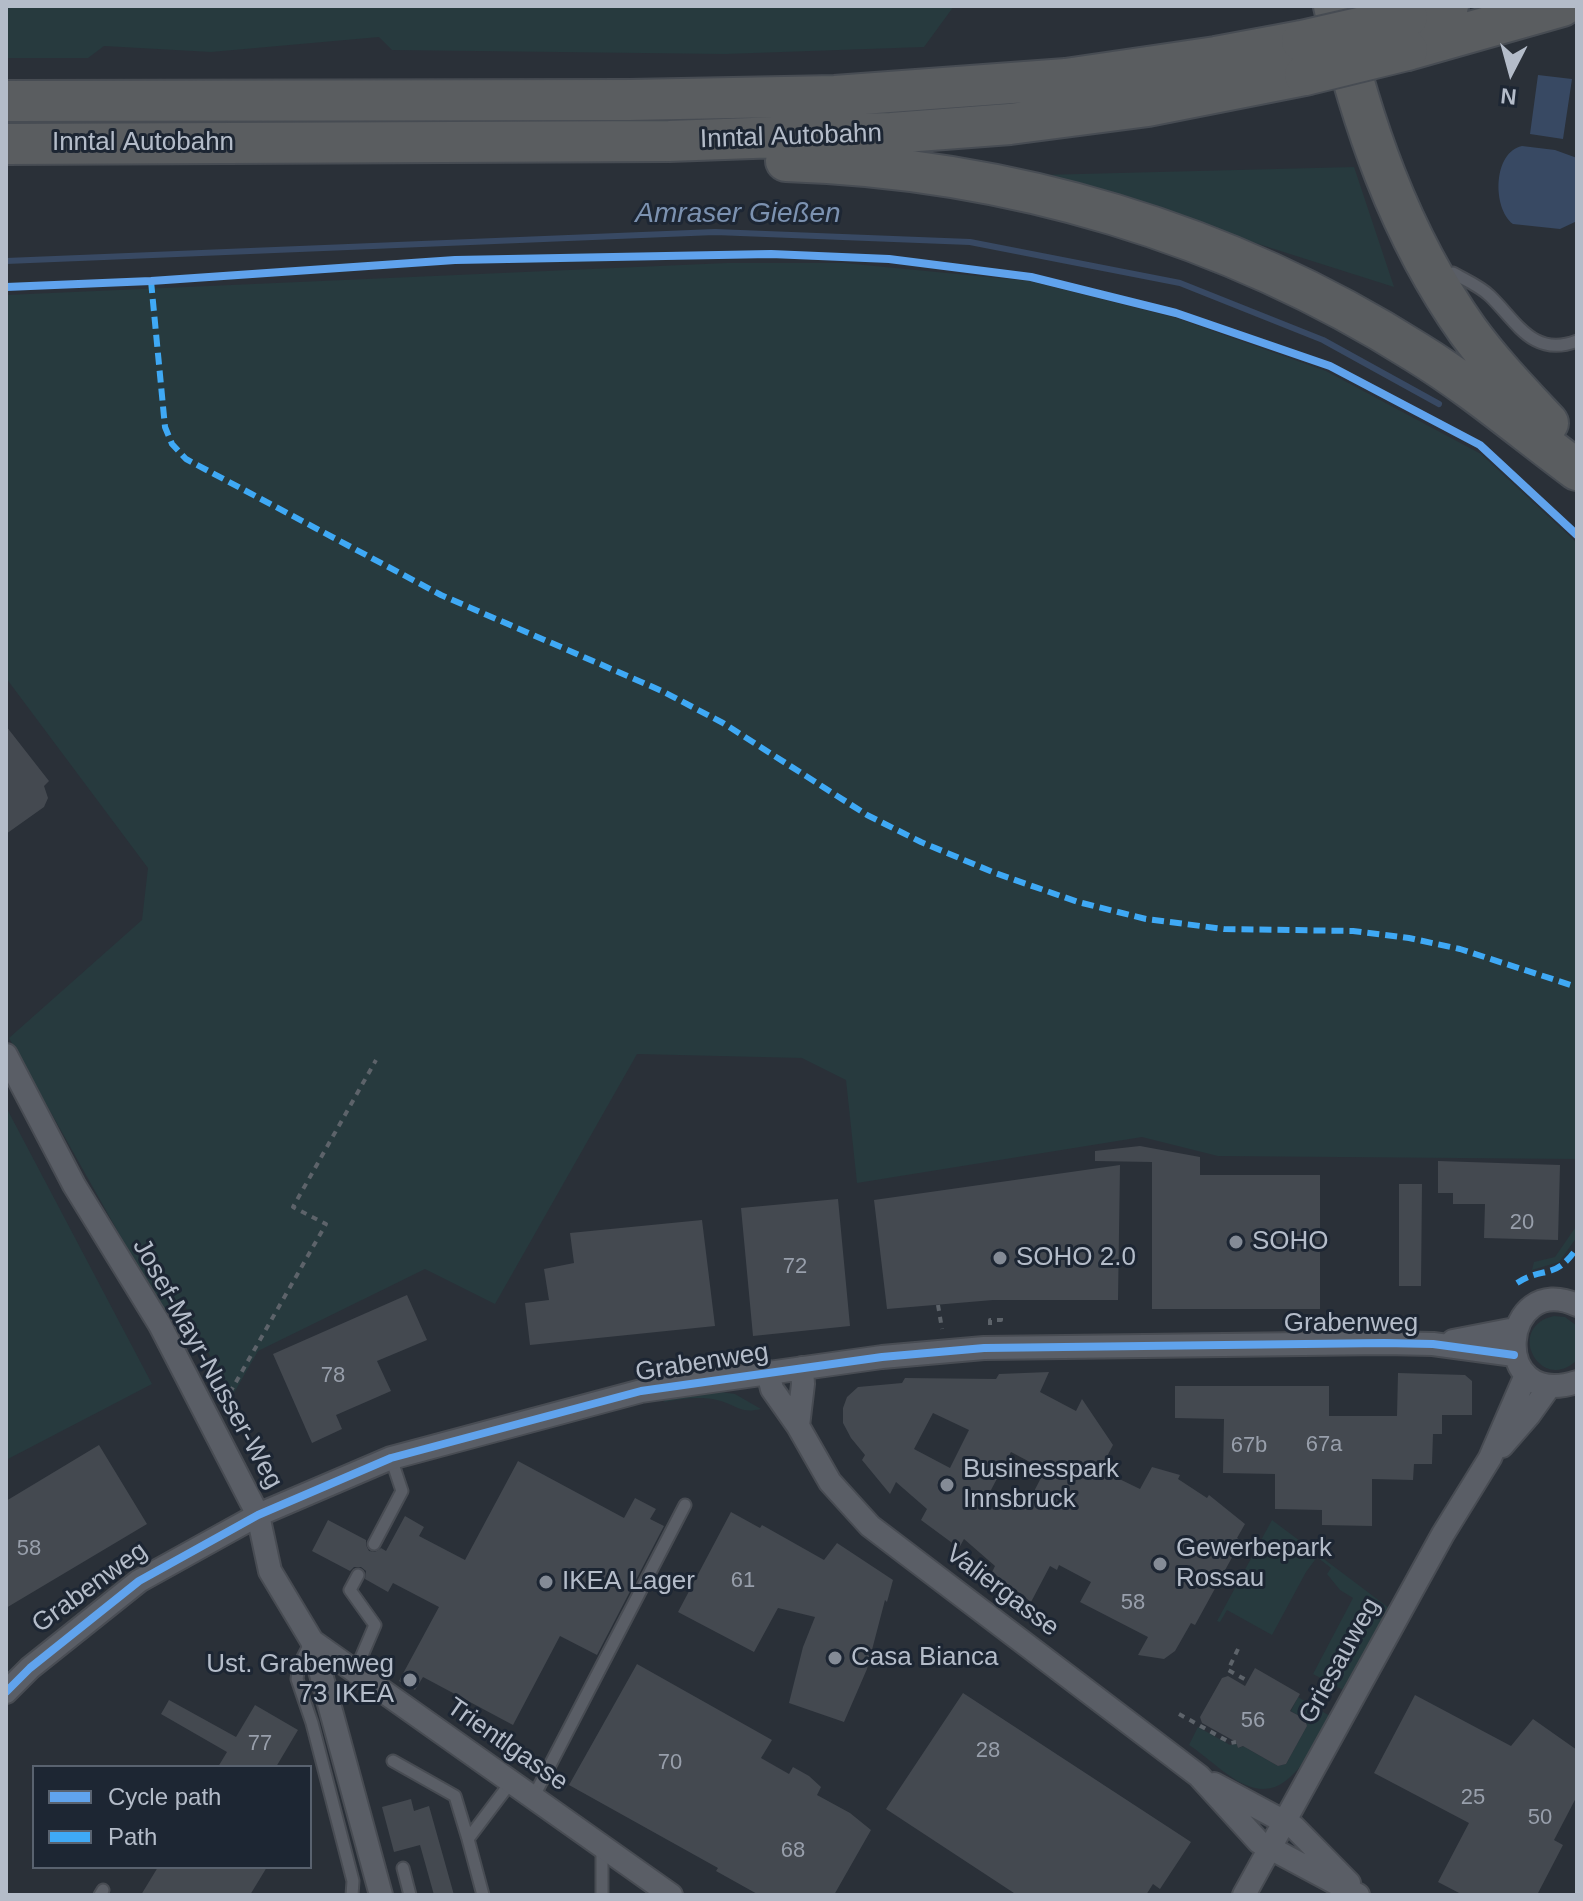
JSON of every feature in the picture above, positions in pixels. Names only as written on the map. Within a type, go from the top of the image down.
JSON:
[{"type":"highway","points":[[1334,6],[1376,152],[1390,190],[1424,261],[1467,330],[1492,362],[1577,456]]},
{"type":"highway","points":[[1352,6],[1391,141],[1422,216],[1453,273],[1504,348],[1577,428]]},
{"type":"highway","name":"Inntal Autobahn","points":[[1415,25],[1448,6]]},
{"type":"highway","name":"Inntal Autobahn","points":[[6,144],[669,141],[891,133],[1010,124],[1148,106],[1415,25],[1562,6]]},
{"type":"highway","name":"Inntal Autobahn","points":[[6,101],[613,101],[835,96],[1066,79],[1216,57],[1304,58]]},
{"type":"highway","points":[[669,141],[730,159],[852,165],[974,180],[1077,203],[1181,236],[1314,294],[1415,351],[1469,387],[1577,470]]},
{"type":"street","name":"Josef-Mayr-Nusser-Weg","points":[[6,1055],[74,1185],[160,1325],[258,1515],[270,1571],[312,1641],[381,1895]]},
{"type":"street","points":[[1573,1297],[1544,1301],[1531,1308],[1515,1329],[1514,1355],[1526,1375],[1549,1387],[1564,1387],[1577,1382]]},
{"type":"street","name":"Grabenweg","points":[[1433,1344],[1515,1329]]},
{"type":"street","name":"Grabenweg","points":[[6,1692],[30,1668],[139,1581],[258,1515],[391,1458],[641,1391],[913,1353],[984,1348],[1433,1344],[1514,1355]]},
{"type":"street","points":[[798,1426],[802,1368]]},
{"type":"street","name":"Valiergasse","points":[[768,1372],[772,1389],[798,1426],[830,1482],[870,1526],[1199,1776],[1294,1827],[1360,1895]]},
{"type":"street","name":"Griesauweg","points":[[1244,1895],[1443,1534],[1490,1458],[1526,1375]]},
{"type":"street","name":"Griesauweg","points":[[1490,1458],[1529,1415],[1549,1387]]},
{"type":"street","name":"Trientlgasse","points":[[312,1641],[671,1895]]},
{"type":"street","name":"Valiergasse","points":[[1199,1776],[1259,1842],[1360,1895]]},
{"type":"lane","points":[[1453,273],[1484,291],[1534,340],[1559,346],[1577,341]]},
{"type":"lane","points":[[374,1544],[402,1491],[391,1458]]},
{"type":"lane","points":[[533,1798],[685,1505]]},
{"type":"lane","points":[[355,1672],[375,1625],[350,1590],[358,1575]]},
{"type":"lane","points":[[312,1641],[299,1665],[297,1679],[312,1723],[353,1881],[352,1895]]},
{"type":"lane","points":[[393,1761],[455,1796],[483,1895]]},
{"type":"lane","points":[[468,1839],[511,1782]]},
{"type":"lane","points":[[602,1846],[602,1895]]},
{"type":"lane","points":[[403,1868],[410,1895]]},
{"type":"path","points":[[205,1412],[226,1402],[326,1224],[293,1207],[376,1060]]},
{"type":"path","points":[[938,1305],[942,1329]]},
{"type":"path","points":[[990,1325],[990,1320],[1001,1320],[1001,1316]]},
{"type":"path","points":[[1238,1649],[1228,1670],[1248,1681]]},
{"type":"path","points":[[1179,1714],[1231,1743],[1236,1742]]},
{"type":"green space","points":[[6,6],[954,6],[924,47],[725,54],[392,50],[379,37],[211,52],[104,46],[88,58],[8,58]]},
{"type":"green space","points":[[1354,167],[1394,287],[1041,175]]},
{"type":"green space","points":[[727,263],[844,263],[1029,281],[1176,318],[1326,371],[1481,454],[1577,543],[1577,1159],[1218,1156],[1142,1137],[857,1183],[846,1080],[802,1058],[637,1054],[495,1304],[425,1269],[258,1351],[231,1398],[184,1304],[163,1312],[9,1038],[142,920],[148,868],[6,678],[6,295]]},
{"type":"green space","points":[[6,1107],[152,1384],[6,1460]]},
{"type":"green space","points":[[1577,1225],[1577,1237],[1559,1262],[1532,1270],[1534,1262],[1555,1257]]},
{"type":"green space","points":[[1554,1316],[1565,1317],[1577,1326],[1577,1360],[1564,1369],[1551,1369],[1541,1364],[1533,1355],[1530,1344],[1531,1332],[1539,1322]]},
{"type":"green space","points":[[715,1391],[735,1394],[761,1409],[743,1410],[704,1398],[664,1402],[667,1397]]},
{"type":"green space","points":[[1272,1520],[1389,1608],[1343,1690],[1313,1674],[1353,1598],[1340,1590],[1327,1574],[1331,1568],[1317,1557],[1272,1635],[1227,1610],[1220,1622],[1217,1621]]},
{"type":"green space","points":[[1298,1697],[1330,1716],[1298,1769],[1275,1787],[1262,1789],[1239,1782],[1189,1745],[1198,1727],[1230,1745],[1237,1744],[1238,1748],[1248,1745],[1248,1749],[1278,1766],[1286,1764],[1307,1726],[1305,1719],[1291,1711]]},
{"type":"water","points":[[1538,75],[1572,79],[1563,139],[1530,134]]},
{"type":"water","points":[[1522,146],[1555,150],[1577,158],[1577,221],[1560,229],[1513,224],[1506,216],[1499,194],[1501,169],[1512,150]]},
{"type":"building","points":[[6,726],[49,781],[44,786],[48,798],[44,807],[6,834]]},
{"type":"building","name":"SOHO","points":[[1140,1146],[1200,1157],[1200,1175],[1320,1175],[1320,1309],[1152,1309],[1152,1162],[1095,1161],[1095,1151]]},
{"type":"building","points":[[1438,1161],[1560,1165],[1558,1240],[1484,1238],[1485,1204],[1453,1204],[1453,1193],[1438,1193]]},
{"type":"building","name":"SOHO 2.0","points":[[1120,1165],[1118,1300],[993,1300],[887,1309],[874,1200]]},
{"type":"building","points":[[1399,1184],[1422,1184],[1421,1286],[1399,1286]]},
{"type":"building","points":[[838,1199],[850,1326],[753,1336],[741,1208]]},
{"type":"building","points":[[702,1220],[715,1326],[530,1345],[525,1303],[549,1300],[544,1269],[574,1263],[570,1233]]},
{"type":"building","points":[[407,1295],[427,1340],[377,1361],[391,1391],[336,1415],[342,1429],[312,1443],[273,1354]]},
{"type":"building","name":"Businesspark Innsbruck","points":[[1049,1372],[1040,1392],[1076,1411],[1082,1399],[1113,1445],[1102,1466],[1111,1470],[1109,1474],[1140,1489],[1152,1467],[1180,1475],[1178,1479],[1207,1498],[1209,1495],[1245,1524],[1237,1538],[1241,1541],[1195,1625],[1191,1623],[1175,1651],[1164,1659],[1138,1655],[1148,1637],[1080,1602],[1091,1582],[1059,1565],[1057,1570],[1050,1566],[1031,1602],[992,1572],[995,1566],[964,1539],[959,1548],[921,1520],[927,1509],[896,1482],[890,1494],[862,1460],[865,1455],[843,1423],[847,1397],[858,1387],[902,1383],[905,1378],[996,1379],[999,1374]],"holes":[[[933,1413],[969,1430],[950,1468],[914,1449]],[[1011,1452],[1045,1470],[1026,1507],[991,1490]]]},
{"type":"building","points":[[1398,1373],[1465,1375],[1472,1381],[1472,1415],[1442,1415],[1442,1434],[1433,1434],[1432,1464],[1414,1464],[1413,1480],[1372,1479],[1372,1526],[1322,1525],[1322,1510],[1275,1509],[1275,1474],[1223,1473],[1224,1419],[1175,1418],[1175,1386],[1329,1386],[1329,1416],[1397,1416]]},
{"type":"building","points":[[99,1445],[147,1524],[6,1608],[6,1501]]},
{"type":"building","name":"IKEA Lager","points":[[518,1461],[624,1518],[635,1498],[656,1509],[650,1519],[664,1526],[597,1655],[560,1636],[513,1725],[423,1677],[415,1690],[399,1681],[439,1607],[393,1583],[388,1592],[365,1579],[366,1571],[361,1567],[350,1571],[312,1551],[328,1520],[366,1540],[369,1551],[375,1552],[381,1548],[386,1551],[405,1516],[424,1527],[419,1536],[465,1560]]},
{"type":"building","points":[[731,1512],[760,1528],[762,1525],[824,1560],[837,1543],[893,1580],[867,1669],[844,1722],[789,1703],[803,1647],[815,1617],[778,1608],[754,1652],[678,1612]]},
{"type":"building","points":[[637,1664],[772,1740],[761,1758],[789,1774],[793,1767],[809,1776],[821,1787],[817,1795],[850,1813],[871,1830],[834,1895],[759,1895],[716,1871],[718,1868],[569,1785]]},
{"type":"building","points":[[1255,1668],[1300,1694],[1290,1711],[1305,1719],[1307,1726],[1286,1764],[1278,1766],[1243,1746],[1238,1748],[1236,1742],[1202,1723],[1200,1717],[1222,1678],[1228,1676],[1245,1686]]},
{"type":"building","points":[[963,1693],[1191,1842],[1160,1889],[1153,1884],[1146,1895],[1017,1895],[886,1809]]},
{"type":"building","points":[[1415,1695],[1511,1746],[1533,1719],[1577,1750],[1577,1796],[1554,1840],[1563,1845],[1537,1895],[1463,1895],[1438,1882],[1469,1823],[1374,1773]]},
{"type":"building","points":[[169,1700],[236,1737],[255,1705],[298,1730],[277,1765],[219,1765],[227,1752],[161,1714]]},
{"type":"building","points":[[411,1799],[414,1811],[429,1806],[454,1895],[434,1895],[420,1845],[394,1852],[382,1807]]},
{"type":"building","points":[[157,1869],[266,1869],[250,1895],[141,1895]]},
{"type":"waterway","name":"Amraser Gießen","points":[[6,261],[715,232],[970,242],[1180,283],[1323,340],[1439,404]]},
{"type":"marked path","points":[[151,281],[165,427],[172,444],[186,459],[441,595],[662,691],[723,723],[867,815],[921,842],[995,873],[1078,902],[1146,919],[1224,929],[1353,931],[1409,938],[1460,949],[1577,987]]},
{"type":"marked path","points":[[1517,1283],[1556,1269],[1577,1248]]},
{"type":"cycle path","points":[[6,287],[151,281],[455,260],[771,254],[889,259],[1031,277],[1176,313],[1330,366],[1480,445],[1577,535]]},
{"type":"cycle path","points":[[6,1692],[30,1668],[139,1581],[258,1515],[391,1458],[641,1391],[882,1357],[984,1348],[1384,1343],[1433,1344],[1514,1355]]},
{"type":"place","name":"SOHO","points":[[1236,1242]]},
{"type":"place","name":"SOHO 2.0","points":[[1000,1258]]},
{"type":"place","name":"Businesspark Innsbruck","points":[[947,1485]]},
{"type":"place","name":"Gewerbepark Rossau","points":[[1160,1564]]},
{"type":"place","name":"IKEA Lager","points":[[546,1582]]},
{"type":"place","name":"Casa Bianca","points":[[835,1658]]},
{"type":"place","name":"Ust. Grabenweg 73 IKEA","points":[[410,1680]]}]
